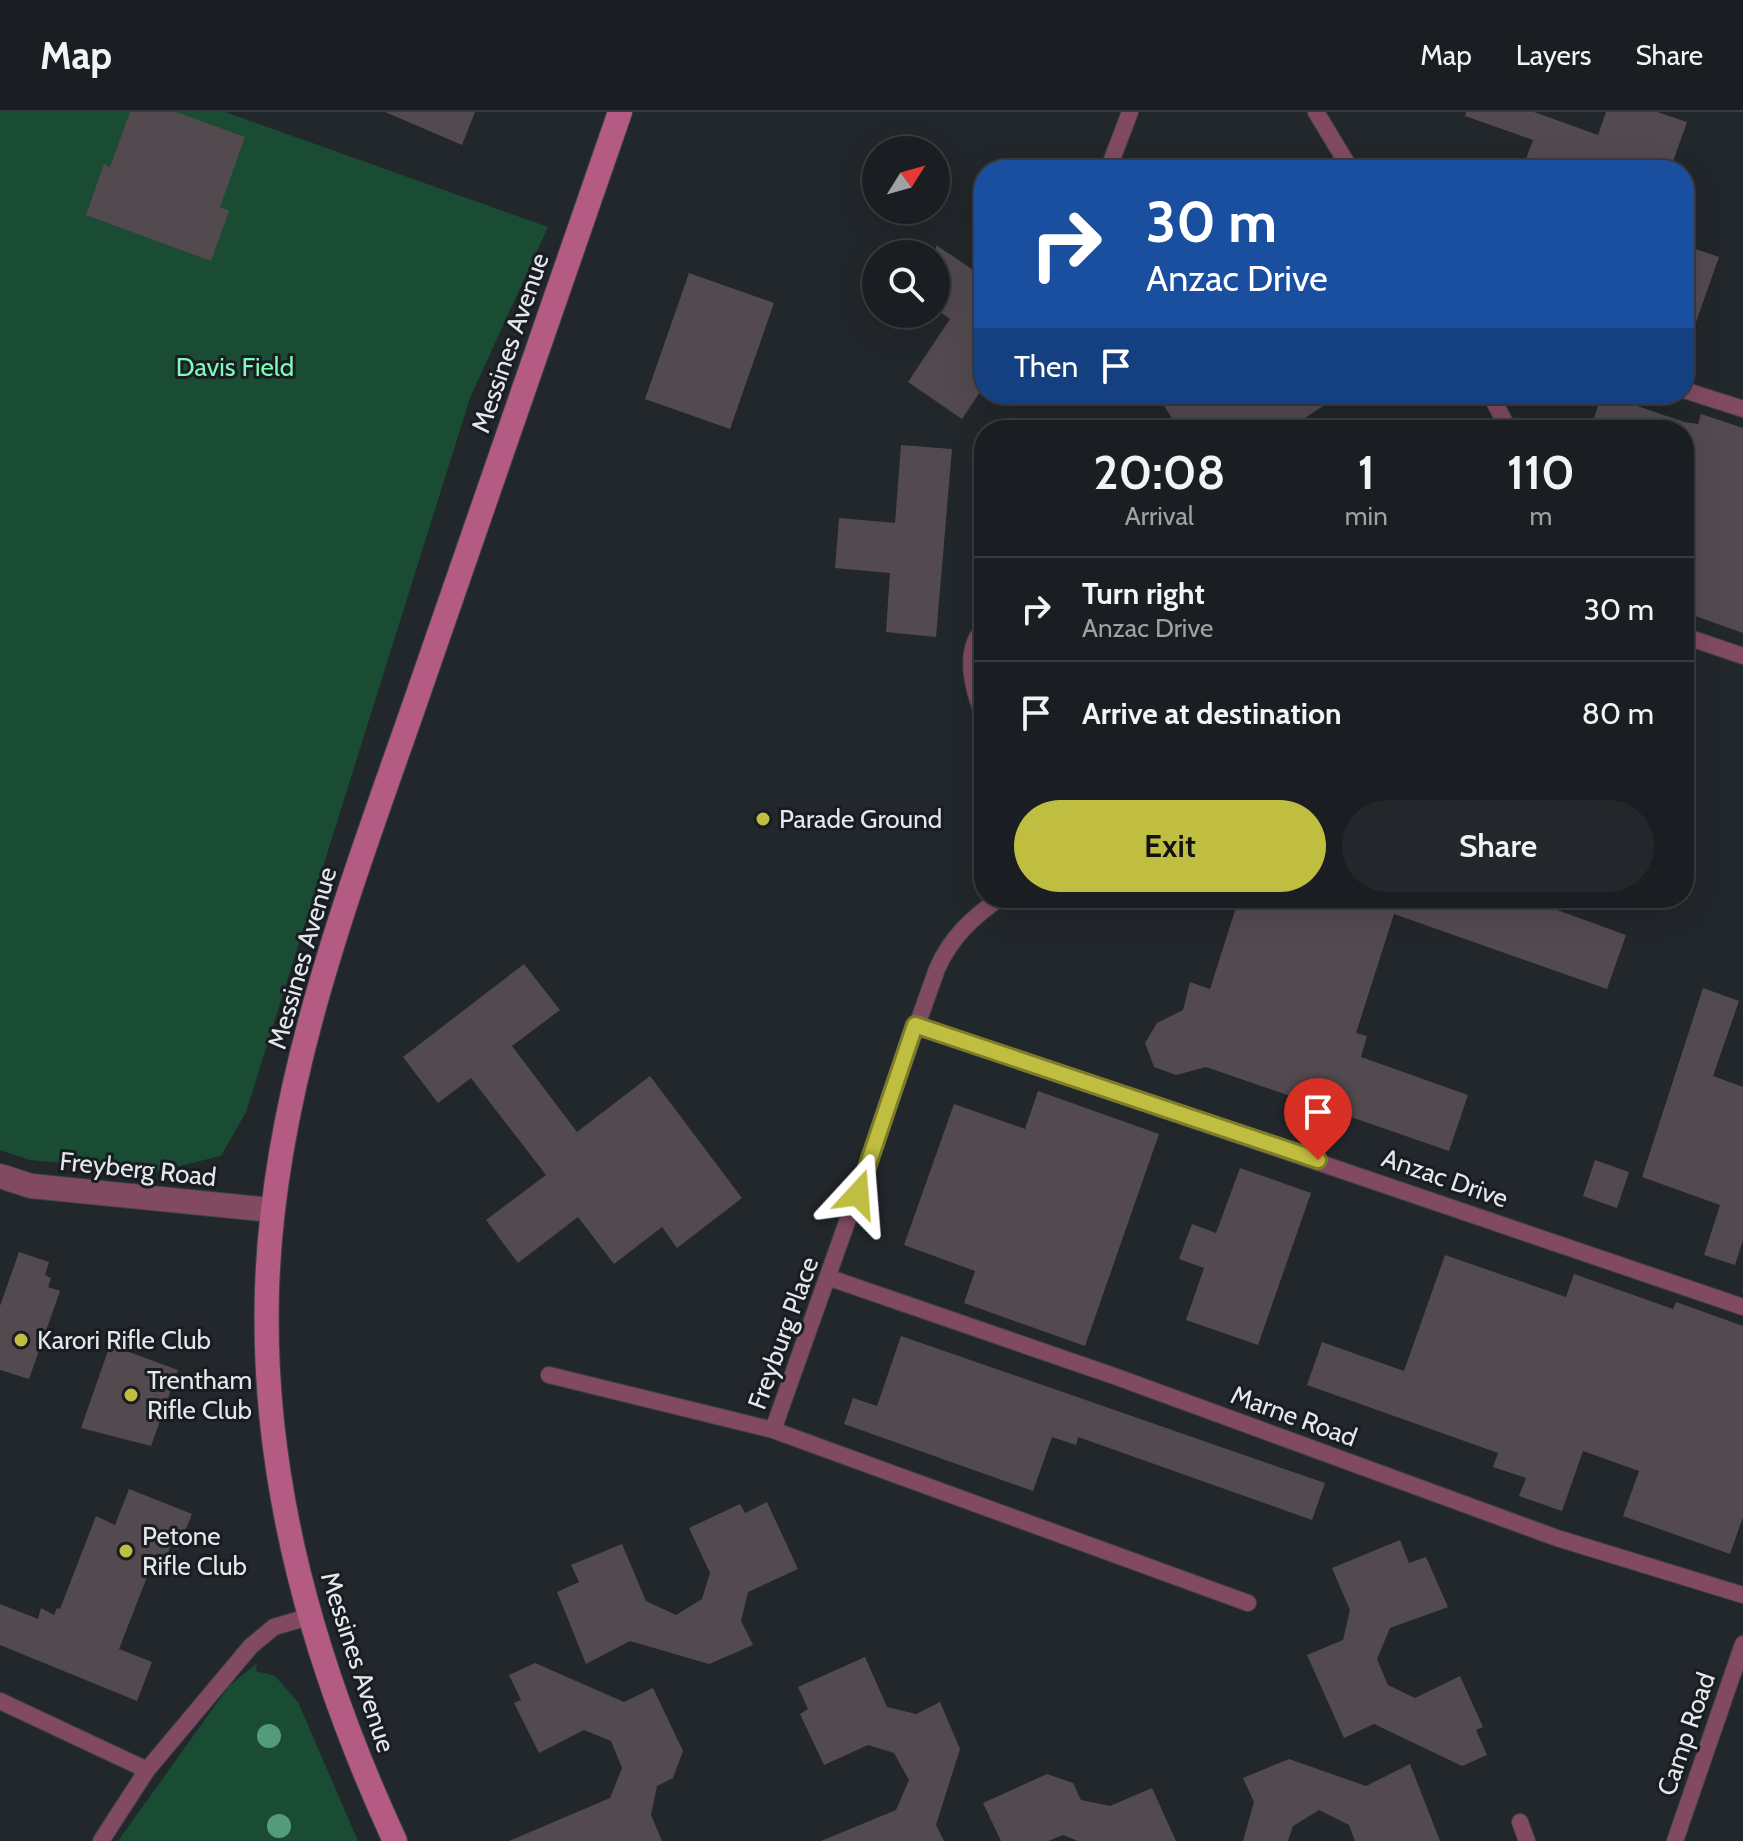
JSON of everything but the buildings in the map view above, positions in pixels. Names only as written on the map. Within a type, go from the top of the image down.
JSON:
[{"type":"street","name":"Messines Avenue","points":[[395,1841],[345,1723],[308,1617],[278,1474],[268,1373],[271,1210],[303,1054],[349,893],[620,112]]},
{"type":"street","name":"Freyberg Road","points":[[0,1176],[31,1186],[271,1210]]},
{"type":"lane","points":[[1112,160],[1130,112]]},
{"type":"lane","points":[[1316,112],[1345,160]]},
{"type":"lane","points":[[1694,393],[1743,409]]},
{"type":"lane","points":[[1694,639],[1743,656]]},
{"type":"lane","points":[[974,657],[971,684],[974,691]]},
{"type":"lane","points":[[915,1025],[948,945],[987,908]]},
{"type":"lane","name":"Freyburg Place","points":[[773,1430],[830,1278],[915,1025]]},
{"type":"lane","name":"Anzac Drive","points":[[915,1025],[1743,1307]]},
{"type":"lane","name":"Marne Road","points":[[830,1278],[1114,1376],[1557,1538],[1743,1595]]},
{"type":"lane","points":[[549,1375],[773,1430],[1248,1603]]},
{"type":"lane","points":[[101,1841],[147,1770],[251,1646],[274,1627],[308,1617]]},
{"type":"lane","name":"Camp Road","points":[[1675,1841],[1743,1644]]},
{"type":"lane","points":[[0,1701],[147,1770]]},
{"type":"lane","points":[[1520,1822],[1527,1841]]},
{"type":"green space","name":"Davis Field","points":[[0,112],[225,112],[548,227],[470,398],[246,1112],[221,1156],[154,1172],[30,1160],[0,1150]]},
{"type":"green space","points":[[257,1663],[256,1671],[275,1676],[298,1702],[358,1841],[118,1841],[229,1686]]},
{"type":"place","name":"Parade Ground","points":[[763,819]]},
{"type":"place","name":"Karori Rifle Club","points":[[21,1340]]},
{"type":"place","name":"Trentham Rifle Club","points":[[131,1395]]},
{"type":"place","name":"Petone Rifle Club","points":[[126,1551]]},
{"type":"route","points":[[858,1194],[915,1025],[1318,1160]]}]
